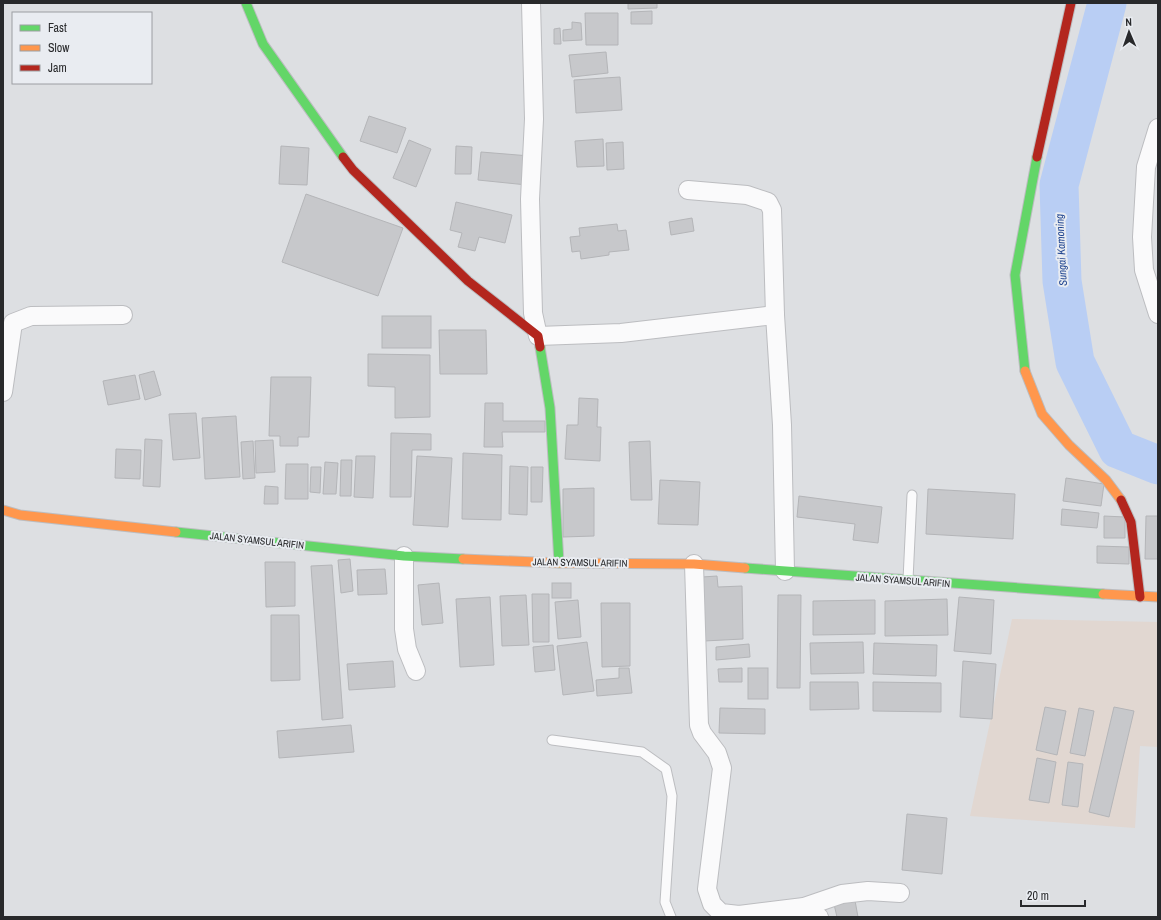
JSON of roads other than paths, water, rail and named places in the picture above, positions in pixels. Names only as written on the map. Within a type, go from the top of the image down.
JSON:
[{"type":"street","points":[[246,3],[263,44],[352,170],[468,280],[538,336],[620,333],[775,315]]},
{"type":"street","points":[[531,3],[534,119],[530,206],[532,313],[538,336],[550,408],[559,563]]},
{"type":"street","points":[[1071,3],[1040,143],[1015,275],[1022,365],[1042,414],[1069,445],[1106,480],[1125,505],[1131,522],[1140,597]]},
{"type":"street","points":[[1158,128],[1146,167],[1142,237],[1144,270],[1158,314]]},
{"type":"street","points":[[688,190],[747,195],[768,202],[772,210],[775,315],[782,426],[785,571]]},
{"type":"street","points":[[3,392],[13,323],[30,316],[123,315]]},
{"type":"street","name":"JALAN SYAMSUL ARIFIN","points":[[3,510],[20,514],[404,556],[559,563],[694,564],[1140,597],[1158,597]]},
{"type":"street","points":[[404,556],[404,629],[407,649],[416,670]]},
{"type":"street","points":[[694,564],[699,725],[702,733],[717,753],[722,768],[707,890],[715,915],[738,916],[804,907],[842,894],[868,891],[900,893]]},
{"type":"street","points":[[804,907],[819,917]]},
{"type":"lane","points":[[908,580],[912,495]]},
{"type":"lane","points":[[552,740],[642,752],[666,768],[672,796],[665,902],[671,917]]},
{"type":"waterway","name":"Sungai Kamoning","points":[[1107,3],[1059,185],[1062,281],[1075,362],[1118,449],[1158,465]]}]
